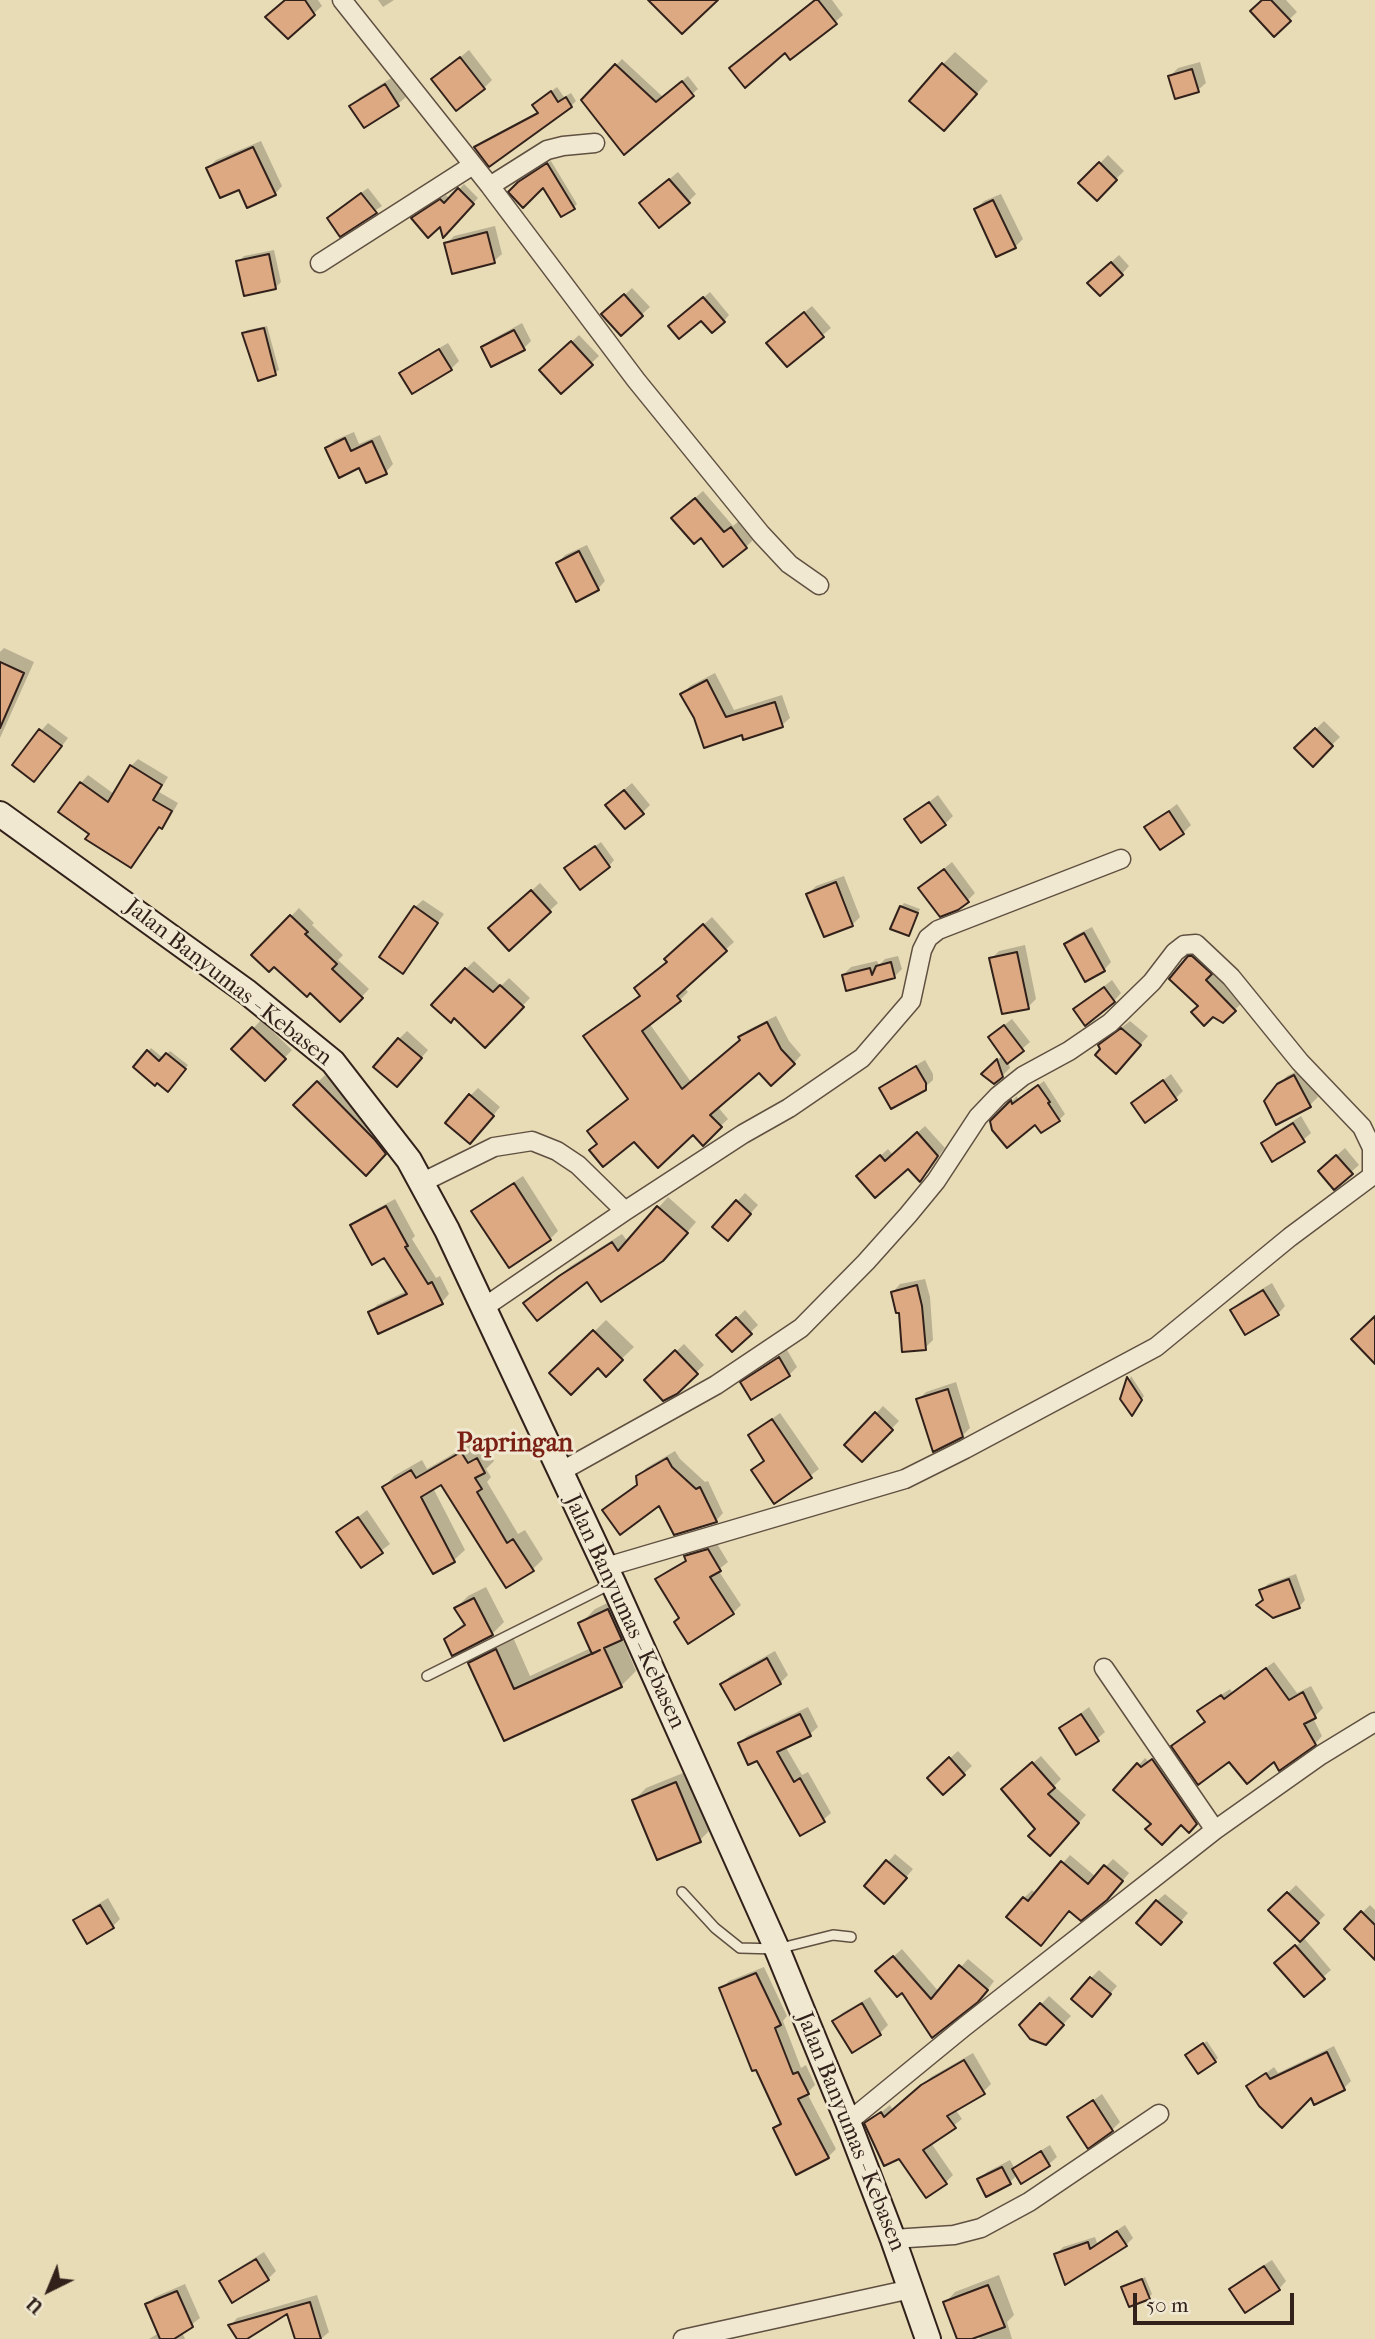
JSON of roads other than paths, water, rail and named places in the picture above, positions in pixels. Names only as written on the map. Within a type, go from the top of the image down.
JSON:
[{"type":"main road","name":"Jalan Banyumas - Kebasen","points":[[0,814],[247,992],[333,1062],[409,1160],[422,1182],[610,1575],[777,1949],[848,2122],[928,2339]]},
{"type":"street","points":[[342,0],[490,186],[628,369],[761,534],[789,564],[819,585]]},
{"type":"street","points":[[490,186],[547,150],[595,144]]},
{"type":"street","points":[[320,263],[473,165]]},
{"type":"street","points":[[483,1308],[625,1211],[743,1134],[789,1108],[862,1058],[911,1002],[922,950],[928,938],[938,930],[1121,859]]},
{"type":"street","points":[[560,1472],[716,1385],[802,1328],[908,1215],[936,1181],[978,1117],[998,1096],[1023,1076],[1069,1051],[1110,1023],[1152,982],[1175,952],[1185,945],[1196,944],[1231,977],[1300,1062],[1362,1127],[1372,1148],[1372,1176],[1290,1237],[1156,1347],[905,1479],[610,1575]]},
{"type":"street","points":[[422,1182],[494,1147],[532,1141],[557,1151],[578,1165],[625,1211]]},
{"type":"street","points":[[1104,1668],[1215,1830]]},
{"type":"street","points":[[848,2122],[964,2026],[1215,1830],[1321,1755],[1375,1722]]},
{"type":"street","points":[[893,2239],[954,2235],[981,2228],[1029,2202],[1159,2114]]},
{"type":"street","points":[[683,2339],[911,2289]]},
{"type":"lane","points":[[427,1676],[610,1575]]},
{"type":"lane","points":[[682,1892],[715,1928],[740,1948],[777,1949],[833,1934],[851,1937]]},
{"type":"district","name":"Papringan","points":[[515,1445]]}]
